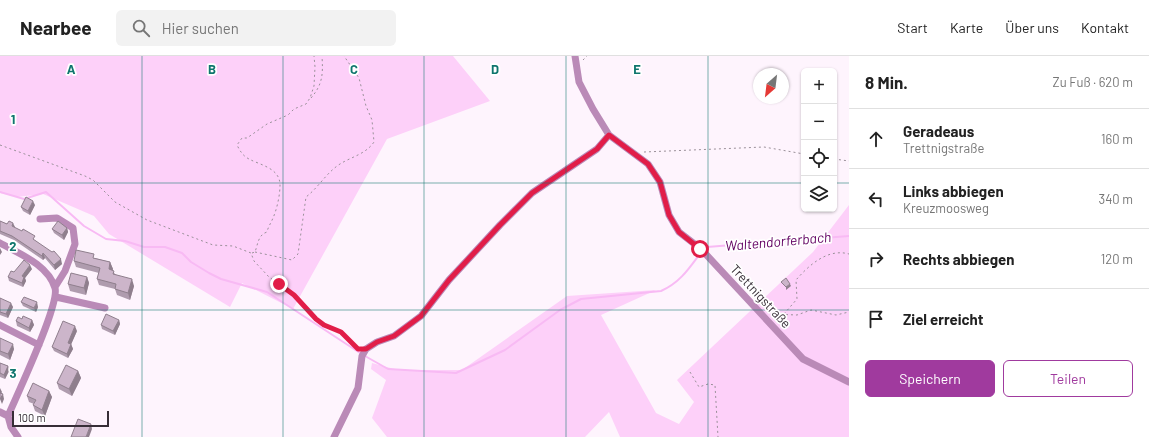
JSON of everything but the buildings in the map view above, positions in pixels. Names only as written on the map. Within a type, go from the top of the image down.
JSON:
[{"type":"street","name":"Trettnigstraße","points":[[575,56],[579,82],[609,135],[648,164],[660,182],[669,215],[679,232],[700,249],[803,359],[849,382]]},
{"type":"street","points":[[334,437],[358,388],[362,356],[366,349],[377,342],[394,336],[421,316],[449,280],[526,198],[597,149],[609,135]]},
{"type":"street","points":[[40,219],[57,218],[73,228],[75,244],[65,271],[55,288]]},
{"type":"street","points":[[0,243],[29,259],[44,270],[55,288],[56,297],[39,345],[8,416],[11,427],[18,437]]},
{"type":"street","points":[[56,297],[105,308]]},
{"type":"street","points":[[0,325],[39,345]]},
{"type":"street","points":[[0,412],[8,416]]},
{"type":"path","points":[[310,98],[314,86],[316,67],[314,56]]},
{"type":"path","points":[[255,252],[258,240],[262,234],[267,232],[273,218],[280,184],[279,177],[273,170],[264,164],[249,159],[241,153],[237,145],[242,138],[247,138],[267,124],[288,115],[294,109],[306,104],[320,88],[323,68],[322,56]]},
{"type":"path","points":[[0,145],[86,176],[115,202],[159,226],[213,245],[237,247],[252,253],[255,252],[292,260],[298,254],[300,247],[306,197],[316,189],[328,172],[340,163],[370,148],[374,142],[372,120],[366,106],[359,78],[344,56]]},
{"type":"path","points":[[633,153],[764,147],[801,153]]},
{"type":"path","points":[[837,159],[849,161]]},
{"type":"path","points":[[784,314],[797,299],[796,280],[804,270],[816,261],[828,255],[842,252],[849,254]]},
{"type":"path","points":[[252,253],[254,261],[269,277],[294,295],[316,319],[324,325],[341,332],[358,349],[366,349]]},
{"type":"path","points":[[760,314],[797,315],[811,310],[836,315],[849,312]]},
{"type":"path","points":[[690,372],[699,387],[708,384],[715,385],[718,437]]},
{"type":"shaded area","points":[[0,56],[453,56],[490,101],[387,139],[293,309],[242,283],[230,307],[109,234],[94,216],[43,194],[17,197],[0,193]]},
{"type":"shaded area","points":[[849,205],[849,437],[620,437],[609,412],[585,437],[387,437],[372,418],[386,380],[371,369],[372,363],[398,370],[462,370],[567,296],[656,290],[601,315],[656,413],[679,424],[694,402],[677,380],[813,252]]},
{"type":"waterway","name":"Waltendorferbach","points":[[0,192],[24,199],[46,192],[84,226],[106,239],[125,241],[144,247],[165,247],[182,253],[191,262],[221,279],[267,292],[360,353]]},
{"type":"waterway","name":"Waltendorferbach","points":[[707,247],[849,236]]},
{"type":"waterway","name":"Waltendorferbach","points":[[365,356],[388,369],[456,373],[505,350],[560,310],[581,299],[661,291],[678,280],[699,255]]},
{"type":"route","points":[[279,284],[294,295],[308,312],[324,325],[341,332],[344,337],[358,349],[366,349],[377,342],[394,336],[421,316],[449,280],[532,193],[597,149],[609,135],[648,164],[660,182],[669,215],[679,232],[700,249]]}]
